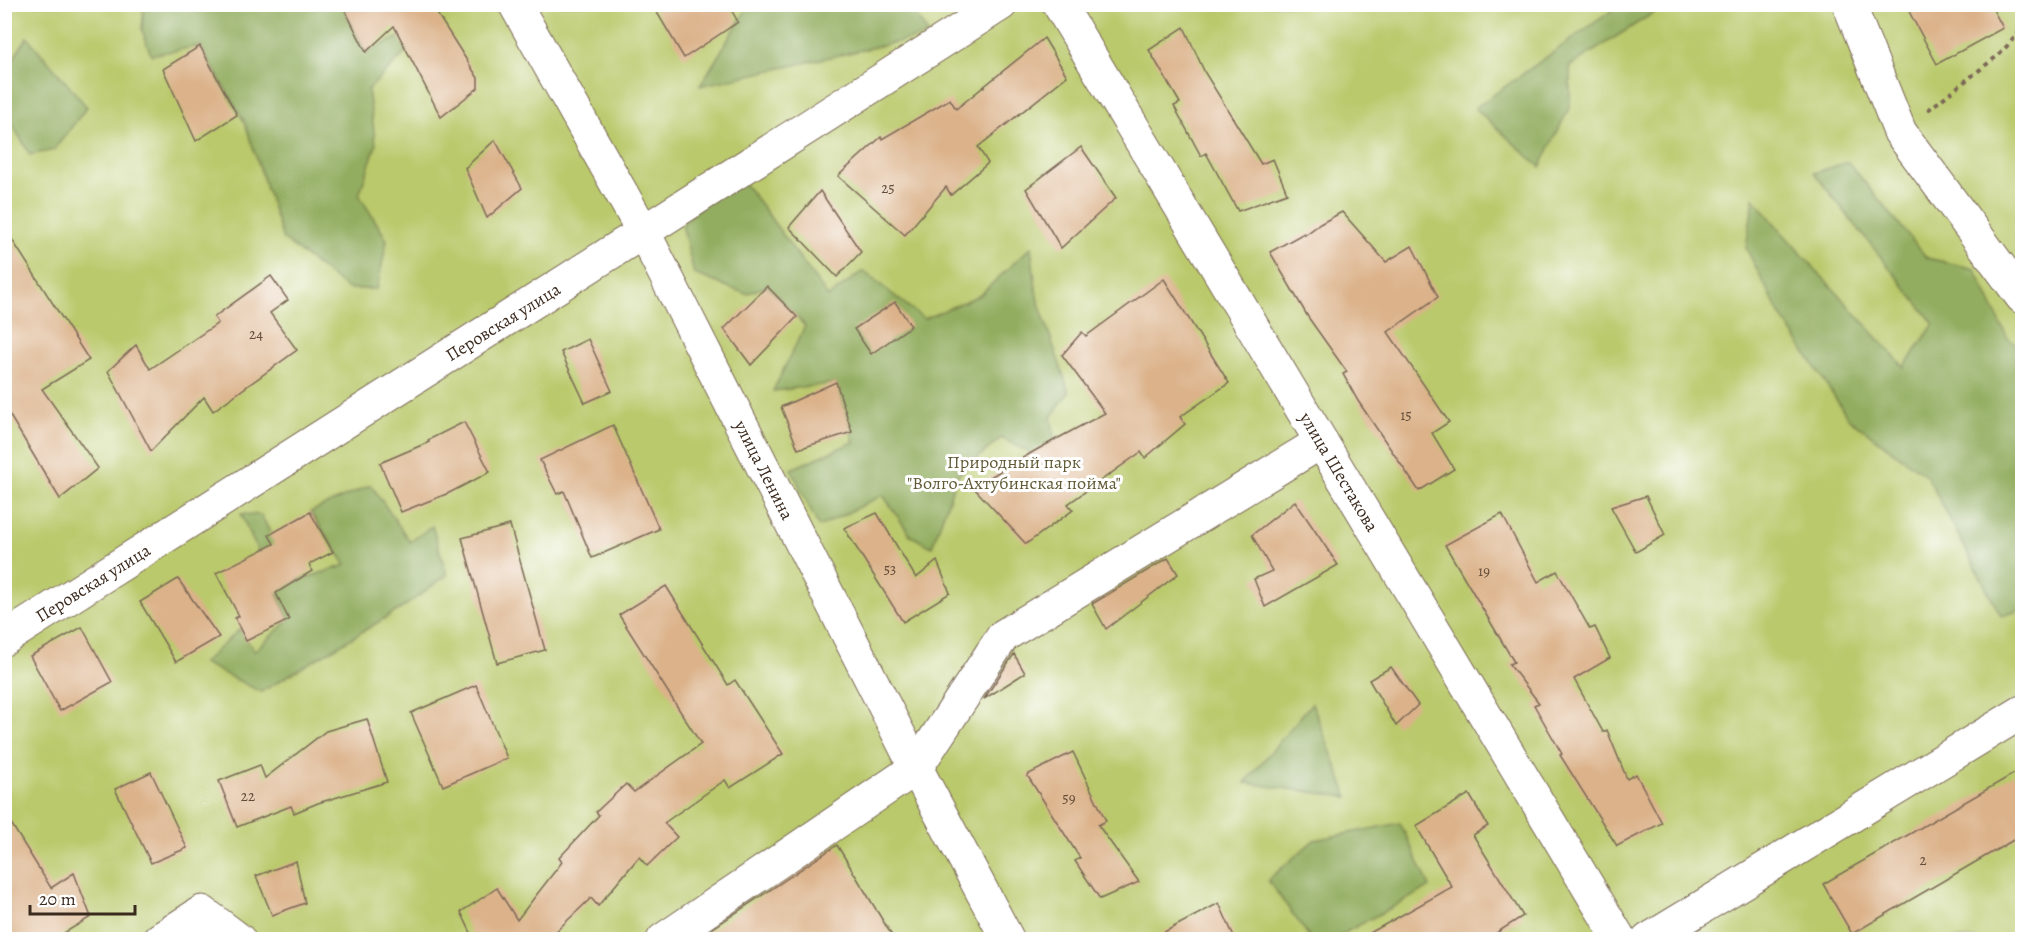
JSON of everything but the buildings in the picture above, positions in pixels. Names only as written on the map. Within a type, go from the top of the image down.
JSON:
[{"type":"street","name":"улица Ленина","points":[[515,4],[644,233],[916,768],[1008,939]]},
{"type":"street","name":"Перовская улица","points":[[4,639],[1001,4]]},
{"type":"street","name":"улица Шестакова","points":[[1059,4],[1620,939]]},
{"type":"street","points":[[1849,4],[1899,132],[2022,297]]},
{"type":"street","points":[[663,939],[916,768],[1003,636],[1321,442]]},
{"type":"street","points":[[1648,939],[2022,712]]},
{"type":"street","points":[[159,939],[202,912],[239,939]]},
{"type":"path","points":[[1899,132],[2000,54],[2022,29]]},
{"type":"green space","points":[[1621,4],[1666,5],[1570,66],[1570,106],[1540,167],[1475,108]]},
{"type":"green space","name":"Природный парк \"Волго-Ахтубинская пойма\"","points":[[5,5],[2022,5],[2022,939],[5,939]]},
{"type":"green space","points":[[144,5],[342,5],[366,52],[439,19],[368,90],[376,145],[359,195],[387,240],[377,289],[348,289],[283,239],[245,123],[200,46],[151,55],[142,30]]},
{"type":"green space","points":[[745,5],[909,5],[929,35],[700,86],[748,7]]},
{"type":"green space","points":[[27,37],[87,107],[54,150],[30,155],[4,110],[5,72]]},
{"type":"green space","points":[[1848,162],[1927,258],[1975,269],[2007,337],[2022,350],[2022,610],[2001,616],[1927,476],[1849,419],[1778,311],[1746,248],[1754,198],[1779,229],[1904,367],[1934,324],[1814,173]]},
{"type":"green space","points":[[736,174],[828,297],[863,271],[924,319],[980,295],[1031,247],[1037,297],[1069,392],[1051,417],[1059,467],[1001,438],[957,476],[932,547],[911,536],[883,495],[819,527],[791,469],[854,442],[836,383],[773,391],[805,326],[767,286],[746,294],[694,274],[682,224]]},
{"type":"green space","points":[[371,485],[410,542],[432,526],[447,575],[402,608],[261,692],[203,663],[240,629],[254,651],[289,620],[241,514],[261,515],[296,581],[346,565],[310,512]]},
{"type":"green space","points":[[1312,703],[1348,797],[1245,783]]},
{"type":"green space","points":[[1400,823],[1430,887],[1333,939],[1311,939],[1268,880],[1314,840]]}]
